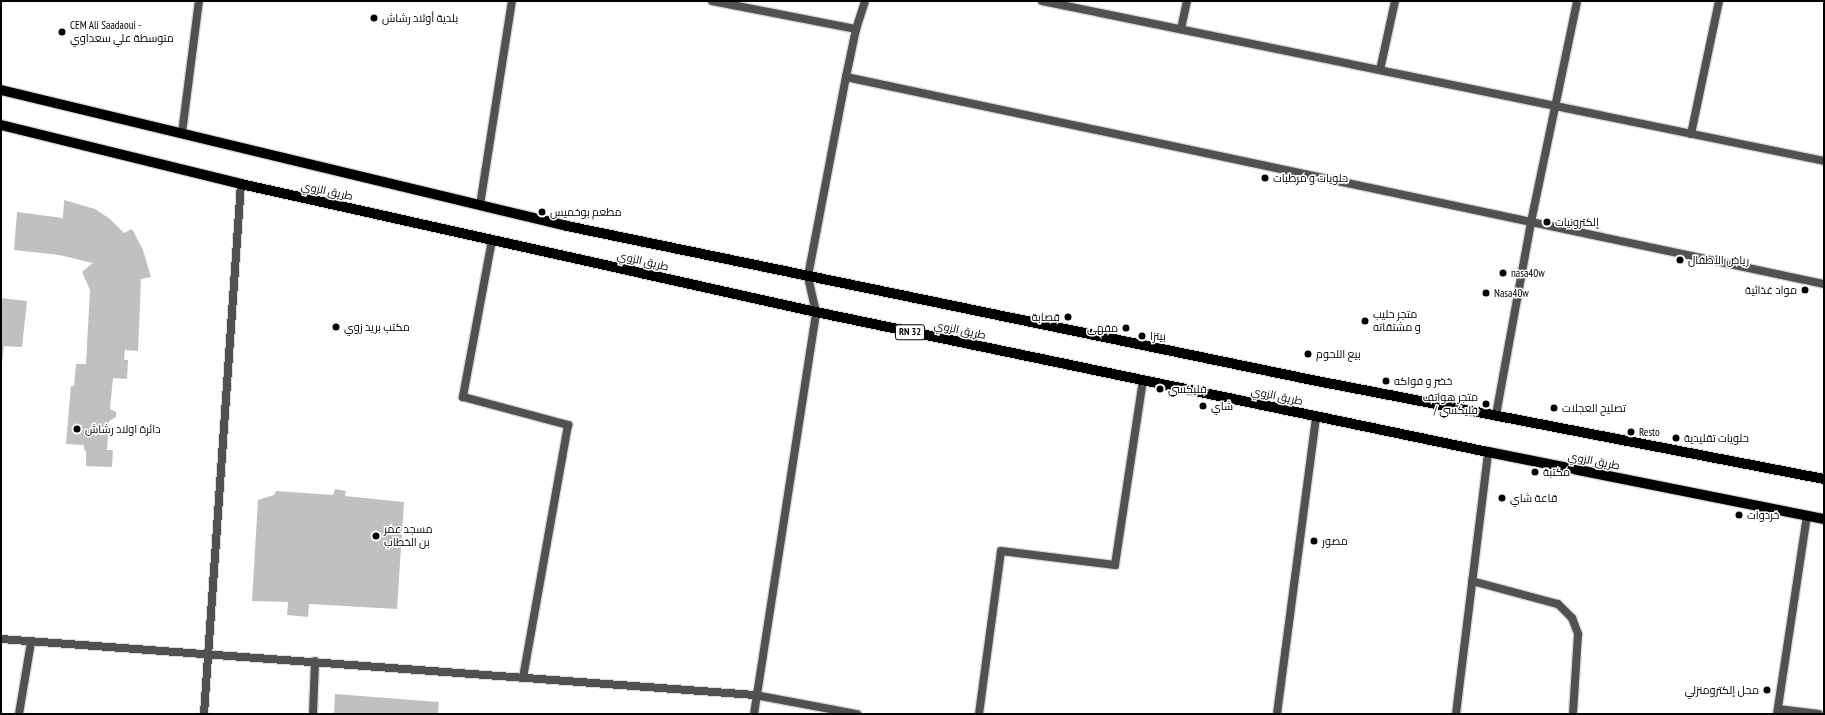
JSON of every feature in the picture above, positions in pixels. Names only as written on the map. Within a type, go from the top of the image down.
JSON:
[{"type":"main road","name":"طريق الزوي","points":[[1,90],[567,226],[1317,381],[1824,478]]},
{"type":"main road","name":"طريق الزوي","points":[[1,125],[241,184],[816,312],[1488,452],[1824,519]]},
{"type":"street","points":[[182,133],[199,1]]},
{"type":"street","points":[[480,205],[512,1]]},
{"type":"street","points":[[712,1],[856,29]]},
{"type":"street","points":[[754,714],[755,695],[816,312],[808,276],[846,76],[856,29],[866,1]]},
{"type":"street","points":[[1042,1],[1824,161]]},
{"type":"street","points":[[1181,29],[1187,1]]},
{"type":"street","points":[[1380,70],[1395,1]]},
{"type":"street","points":[[1496,415],[1531,222],[1577,1]]},
{"type":"street","points":[[1691,134],[1719,1]]},
{"type":"street","points":[[846,76],[1824,284]]},
{"type":"street","points":[[204,714],[241,184]]},
{"type":"street","points":[[492,240],[463,397],[568,425],[523,677]]},
{"type":"street","points":[[979,714],[1001,551],[1114,565],[1143,380]]},
{"type":"street","points":[[1277,714],[1316,416]]},
{"type":"street","points":[[1456,714],[1488,452]]},
{"type":"street","points":[[1807,516],[1778,711],[1819,714]]},
{"type":"street","points":[[1472,581],[1558,604],[1572,618],[1578,634],[1573,714]]},
{"type":"street","points":[[1,640],[755,695],[857,714]]},
{"type":"street","points":[[20,714],[31,642]]},
{"type":"street","points":[[313,714],[314,662]]},
{"type":"building","points":[[64,200],[95,209],[110,219],[124,233],[132,229],[143,250],[151,277],[141,279],[138,351],[125,350],[124,360],[128,360],[127,379],[113,378],[110,409],[116,412],[116,417],[109,421],[107,450],[113,450],[112,467],[86,466],[86,451],[84,450],[84,445],[66,444],[71,386],[74,386],[76,364],[86,364],[90,290],[82,272],[93,263],[59,255],[14,250],[17,212],[63,218]]},
{"type":"building","points":[[1,298],[27,301],[22,347],[4,346],[2,363]]},
{"type":"building","points":[[335,489],[346,491],[345,496],[404,502],[397,609],[309,604],[308,617],[287,615],[288,602],[252,601],[258,500],[274,495],[276,491],[333,495]]},
{"type":"building","points":[[335,694],[439,702],[438,714],[334,714]]},
{"type":"place","name":"بلدية أولاد رشاش","points":[[374,18]]},
{"type":"place","name":"CEM Ali Saadaoui - متوسطة علي سعداوي","points":[[62,32]]},
{"type":"place","name":"حلويات و مرطبات","points":[[1265,178]]},
{"type":"place","name":"مطعم بوخميس","points":[[542,212]]},
{"type":"place","name":"إلكترونيات","points":[[1547,222]]},
{"type":"place","name":"رياض الأطفال","points":[[1680,260]]},
{"type":"place","name":"nasa40w","points":[[1503,273]]},
{"type":"place","name":"مواد غذائية","points":[[1805,290]]},
{"type":"place","name":"Nasa40w","points":[[1486,293]]},
{"type":"place","name":"قصابة","points":[[1068,317]]},
{"type":"place","name":"متجر حليب و مشتقاته","points":[[1365,321]]},
{"type":"place","name":"مكتب بريد زوي","points":[[336,327]]},
{"type":"place","name":"مقهى","points":[[1126,328]]},
{"type":"place","name":"بيتزا","points":[[1142,336]]},
{"type":"place","name":"بيع اللحوم","points":[[1308,354]]},
{"type":"place","name":"خضر و فواكه","points":[[1386,381]]},
{"type":"place","name":"فليكسي","points":[[1160,389]]},
{"type":"place","name":"متجر هواتف / فليكسي","points":[[1486,404]]},
{"type":"place","name":"شاي","points":[[1203,406]]},
{"type":"place","name":"تصليح العجلات","points":[[1554,408]]},
{"type":"place","name":"دائرة اولاد رشاش","points":[[77,429]]},
{"type":"place","name":"Resto","points":[[1631,432]]},
{"type":"place","name":"حلويات تقليدية","points":[[1676,438]]},
{"type":"place","name":"مكتبة","points":[[1535,472]]},
{"type":"place","name":"قاعة شاي","points":[[1502,498]]},
{"type":"place","name":"خردوات","points":[[1739,515]]},
{"type":"place","name":"مسجد عمر بن الخطاب","points":[[376,536]]},
{"type":"place","name":"مصور","points":[[1314,541]]},
{"type":"place","name":"محل إلكترومنزلي","points":[[1767,690]]}]
